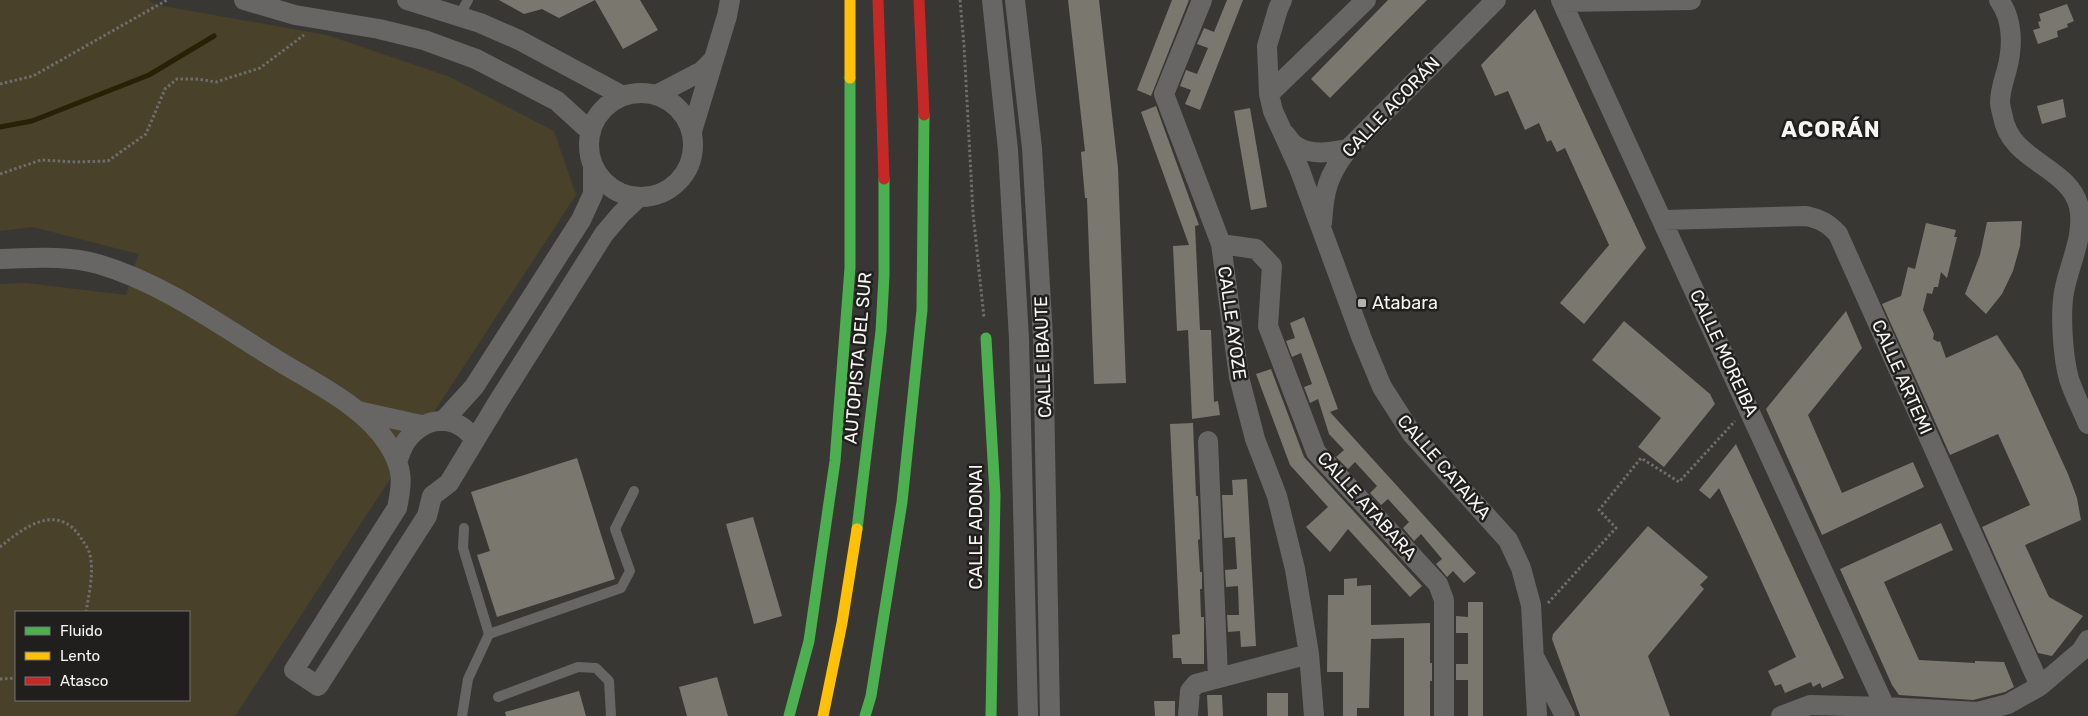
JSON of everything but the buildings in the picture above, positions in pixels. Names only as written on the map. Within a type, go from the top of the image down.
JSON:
[{"type":"main road","points":[[789,716],[809,641],[835,461],[850,268],[850,0]]},
{"type":"main road","name":"AUTOPISTA DEL SUR","points":[[824,716],[851,584],[876,387],[884,250],[884,137],[878,0]]},
{"type":"main road","points":[[865,716],[871,696],[902,502],[922,310],[924,123],[919,0]]},
{"type":"main road","name":"CALLE ADONAI","points":[[986,338],[996,495],[991,716]]},
{"type":"main road","points":[[782,716],[809,641]]},
{"type":"main road","points":[[871,696],[871,716]]},
{"type":"street","points":[[244,0],[295,15],[378,29],[415,38],[476,59],[557,101],[591,132]]},
{"type":"street","points":[[407,0],[463,8],[480,22],[519,40],[623,96]]},
{"type":"street","points":[[593,165],[601,179],[614,190],[625,195],[639,197],[664,192],[679,181],[689,166],[693,149],[692,132],[727,16],[730,0]]},
{"type":"street","name":"CALLE IBAUTE","points":[[992,0],[1008,150],[1019,339],[1028,716]]},
{"type":"street","name":"CALLE IBAUTE","points":[[1015,0],[1032,148],[1043,338],[1050,716]]},
{"type":"street","name":"CALLE AYOZE","points":[[1202,0],[1164,94],[1221,244],[1239,377],[1255,439],[1278,496],[1294,569],[1309,654],[1314,716]]},
{"type":"street","name":"CALLE CATAIXA","points":[[1282,0],[1267,46],[1269,94],[1279,127],[1299,168],[1382,387],[1412,434],[1508,540],[1521,568],[1531,605],[1536,716]]},
{"type":"street","points":[[1269,94],[1366,0]]},
{"type":"street","name":"CALLE ACORÁN","points":[[1322,232],[1323,200],[1333,169],[1348,149],[1496,0]]},
{"type":"street","points":[[1562,1],[1691,0]]},
{"type":"street","points":[[1999,0],[2004,7],[2012,38],[2000,102],[2004,123],[2013,139],[2027,155],[2054,173],[2068,186],[2079,206],[2080,230],[2064,293],[2063,331],[2069,378],[2088,424]]},
{"type":"street","name":"CALLE MOREIBA","points":[[1562,1],[1664,220],[1885,707]]},
{"type":"street","points":[[656,95],[702,71],[712,62]]},
{"type":"street","points":[[443,421],[474,387],[581,220],[593,194],[593,165],[589,149],[591,132],[597,117],[608,104],[623,96],[639,93],[656,95],[672,102],[684,115],[692,132]]},
{"type":"street","points":[[1279,127],[1296,146],[1305,149],[1326,154],[1348,149]]},
{"type":"street","points":[[402,486],[414,496],[432,496],[449,483],[604,234],[639,197]]},
{"type":"street","name":"CALLE ARTEMI","points":[[1664,220],[1806,216],[1820,218],[1838,234],[2040,686]]},
{"type":"street","name":"CALLE ATABARA","points":[[1221,244],[1256,249],[1272,266],[1268,326],[1316,452],[1438,584],[1444,600],[1444,716]]},
{"type":"street","points":[[0,259],[52,258],[96,263],[140,279],[191,307],[358,411],[387,442],[398,462],[402,486],[397,508],[294,670],[318,686],[427,516],[432,496]]},
{"type":"street","points":[[1019,339],[1043,338]]},
{"type":"street","points":[[358,411],[422,425]]},
{"type":"street","points":[[398,462],[405,442],[422,425],[434,421],[459,424],[475,440]]},
{"type":"street","points":[[1022,439],[1046,438]]},
{"type":"street","points":[[1208,440],[1218,677]]},
{"type":"street","points":[[1781,716],[1810,705],[1978,712],[2008,704],[2040,686],[2086,653]]},
{"type":"street","points":[[1188,716],[1190,691],[1196,684],[1309,654]]},
{"type":"street","points":[[1532,654],[1565,716]]},
{"type":"lane","points":[[489,634],[621,588],[630,571],[615,529],[634,491]]},
{"type":"lane","points":[[462,716],[468,679],[489,634],[463,548],[464,528]]},
{"type":"lane","points":[[498,697],[578,667],[596,668],[609,681],[611,716]]},
{"type":"path","points":[[0,84],[33,76],[167,0]]},
{"type":"path","points":[[960,0],[973,213],[986,338]]},
{"type":"path","points":[[0,174],[41,160],[108,161],[146,134],[165,89],[177,79],[197,79],[216,82],[260,68],[308,32],[314,18]]},
{"type":"path","points":[[1531,622],[1616,528],[1599,510],[1641,458],[1679,482],[1748,406]]},
{"type":"path","points":[[0,547],[35,522],[51,520],[66,522],[77,532],[90,553],[91,575],[86,611]]},
{"type":"path","points":[[0,679],[15,678]]},
{"type":"shaded area","points":[[0,0],[148,0],[157,5],[327,35],[450,77],[554,131],[576,195],[235,716],[0,716],[0,284],[26,283],[126,295],[138,254],[33,227],[0,231]]},
{"type":"waterway","points":[[0,127],[32,121],[149,75],[214,36]]},
{"type":"traffic: fast","points":[[789,716],[809,641],[835,461],[850,268],[850,78]]},
{"type":"traffic: fast","points":[[865,716],[871,696],[902,502],[922,310],[924,115]]},
{"type":"traffic: fast","points":[[857,529],[881,331],[884,276],[884,179]]},
{"type":"traffic: fast","points":[[986,338],[995,495],[991,716]]},
{"type":"traffic: slow","points":[[850,0],[850,78]]},
{"type":"traffic: slow","points":[[823,716],[842,623],[857,529]]},
{"type":"traffic: jam","points":[[878,0],[884,179]]},
{"type":"traffic: jam","points":[[919,0],[924,115]]},
{"type":"place","name":"Atabara","points":[[1362,303]]},
{"type":"district","name":"ACORÁN","points":[[1831,129]]}]
